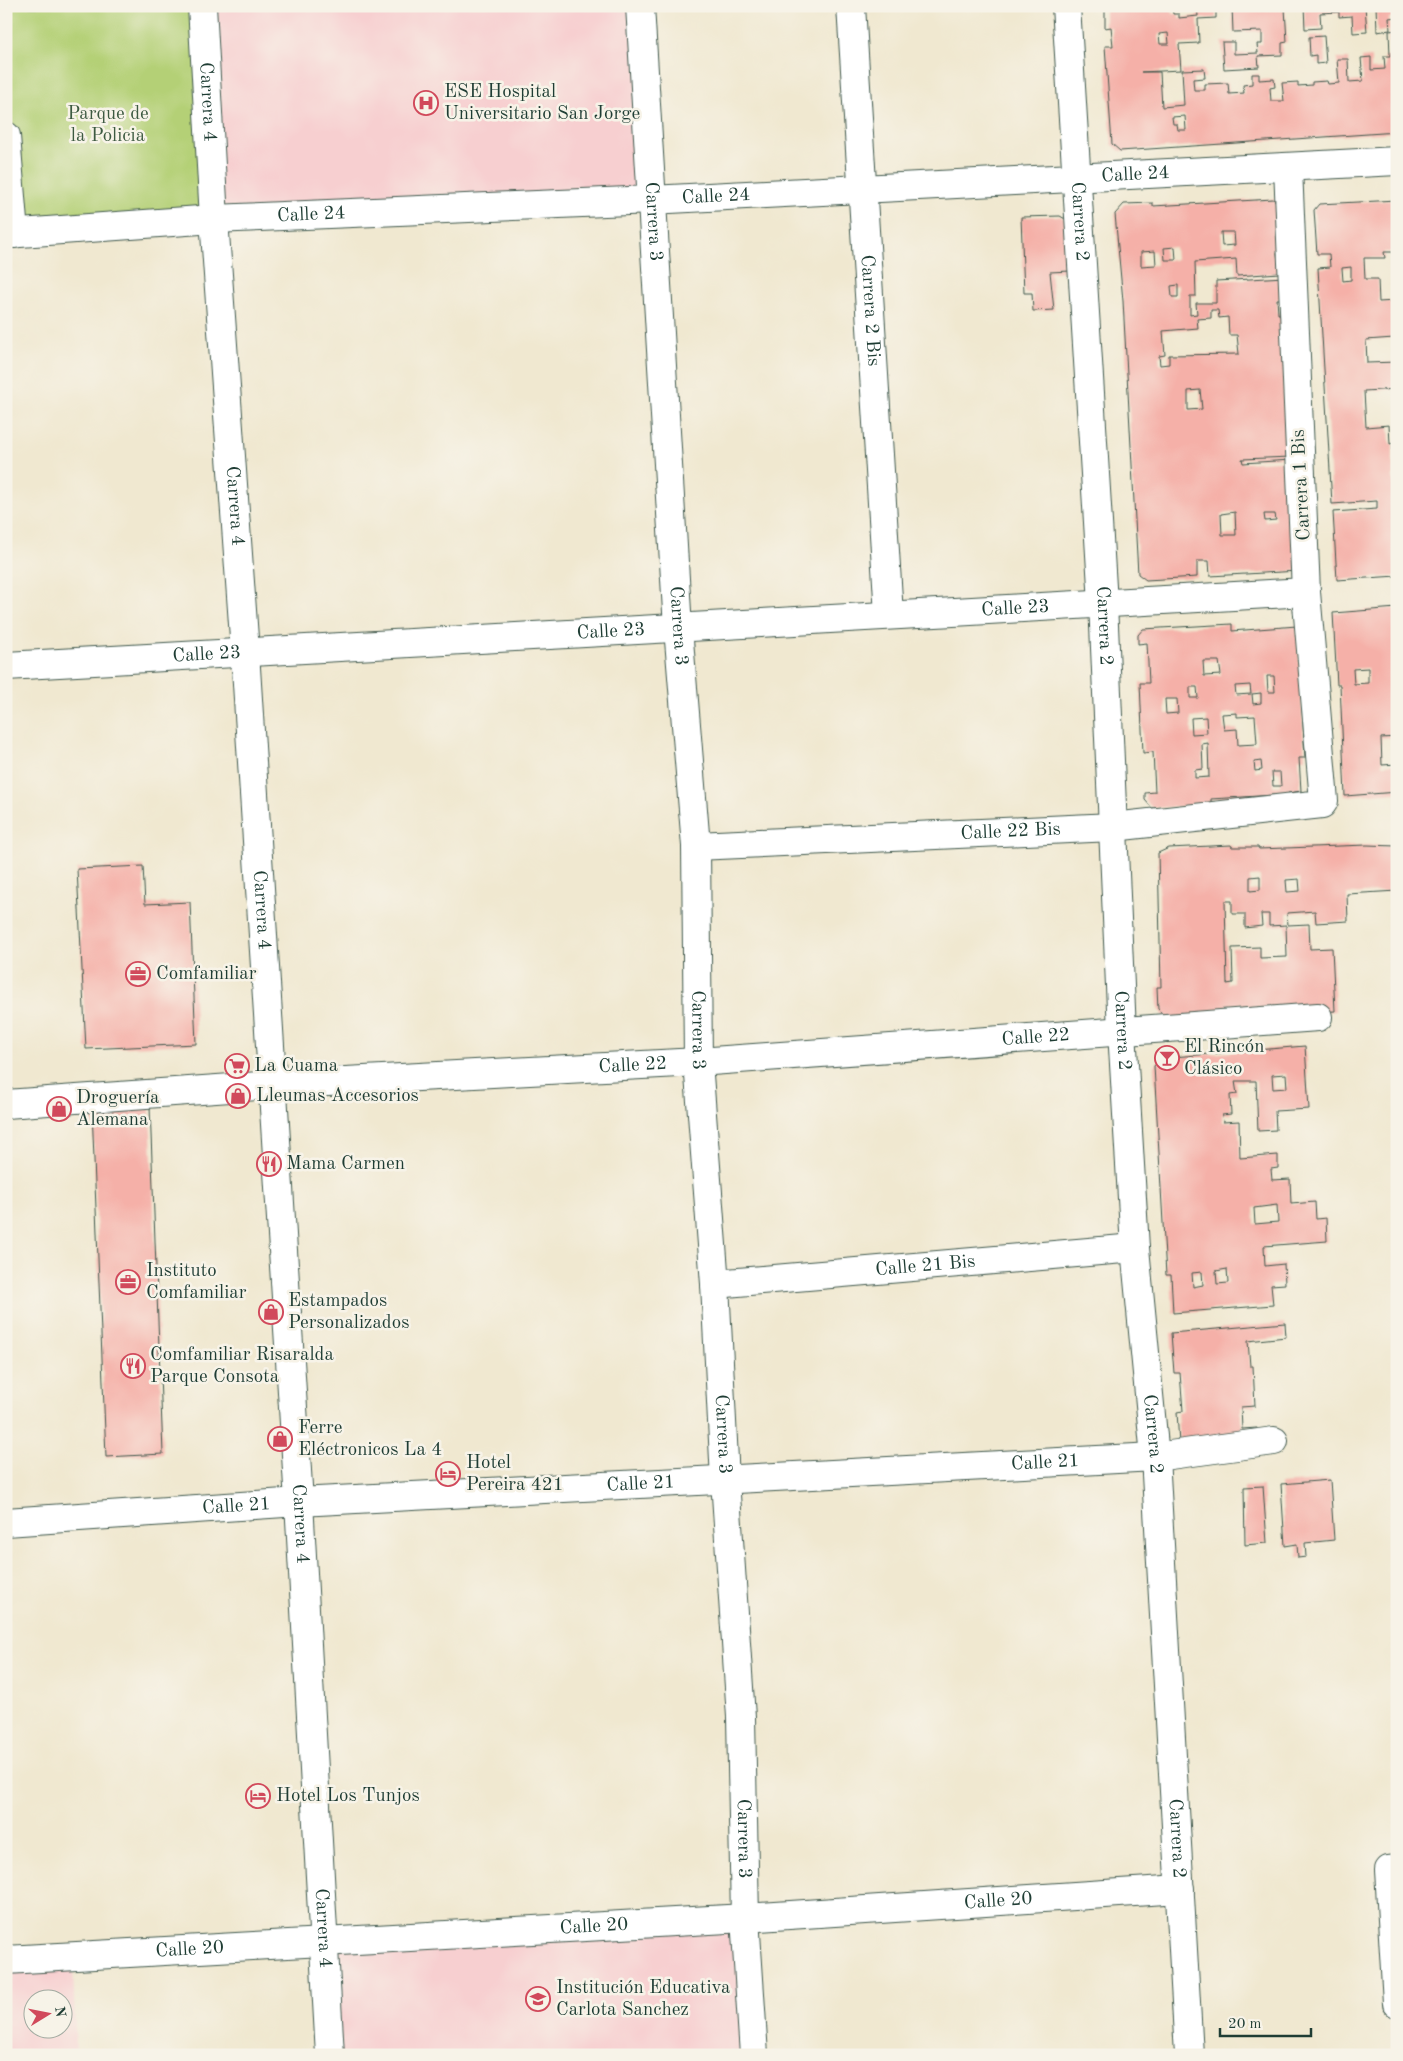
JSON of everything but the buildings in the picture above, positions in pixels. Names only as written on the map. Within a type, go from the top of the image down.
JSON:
[{"type":"street","name":"Carrera 4","points":[[202,6],[214,219],[246,652],[299,1502],[330,2055]]},
{"type":"street","name":"Carrera 3","points":[[640,6],[678,628],[696,846],[698,1062],[715,1284],[725,1480],[741,1717],[745,1918],[754,2055]]},
{"type":"street","name":"Carrera 2 Bis","points":[[851,6],[864,189],[889,615]]},
{"type":"street","name":"Carrera 2","points":[[1066,6],[1103,603],[1122,1031],[1135,1248],[1155,1457],[1189,2055]]},
{"type":"street","points":[[6,136],[10,234]]},
{"type":"street","name":"Calle 24","points":[[10,234],[214,219],[651,200],[1397,161]]},
{"type":"street","name":"Carrera 1 Bis","points":[[1288,168],[1306,592],[1324,801]]},
{"type":"street","name":"Calle 23","points":[[6,666],[1306,592]]},
{"type":"street","name":"Calle 22 Bis","points":[[696,846],[1113,827],[1322,804],[1324,801]]},
{"type":"street","name":"Calle 22","points":[[6,1104],[272,1085],[698,1062],[1318,1018]]},
{"type":"street","name":"Calle 21 Bis","points":[[715,1284],[1135,1248]]},
{"type":"street","name":"Calle 21","points":[[6,1522],[299,1502],[1155,1457],[1274,1441]]},
{"type":"street","points":[[1393,1870],[1397,2003]]},
{"type":"street","name":"Calle 20","points":[[6,1960],[745,1918],[1180,1889]]},
{"type":"shaded area","name":"ESE Hospital Universitario San Jorge","points":[[202,6],[640,6],[651,200],[214,219]]},
{"type":"shaded area","name":"Institución Educativa Carlota Sanchez","points":[[745,1918],[754,2055],[330,2055],[323,1943]]},
{"type":"shaded area","points":[[73,1964],[76,2055],[6,2055],[6,1969]]},
{"type":"green space","name":"Parque de la Policia","points":[[6,6],[202,6],[214,219],[14,234],[6,136]]},
{"type":"place","name":"ESE Hospital Universitario San Jorge","points":[[426,103]]},
{"type":"place","name":"Comfamiliar","points":[[138,974]]},
{"type":"place","name":"El Rincón Clásico","points":[[1167,1058]]},
{"type":"place","name":"La Cuama","points":[[237,1066]]},
{"type":"place","name":"Lleumas Accesorios","points":[[238,1096]]},
{"type":"place","name":"Droguería Alemana","points":[[59,1109]]},
{"type":"place","name":"Mama Carmen","points":[[269,1164]]},
{"type":"place","name":"Instituto Comfamiliar","points":[[128,1282]]},
{"type":"place","name":"Estampados Personalizados","points":[[271,1312]]},
{"type":"place","name":"Comfamiliar Risaralda Parque Consota","points":[[133,1366]]},
{"type":"place","name":"Ferre Eléctronicos La 4","points":[[280,1439]]},
{"type":"place","name":"Hotel Pereira 421","points":[[448,1474]]},
{"type":"place","name":"Hotel Los Tunjos","points":[[258,1796]]},
{"type":"place","name":"Institución Educativa Carlota Sanchez","points":[[538,1999]]}]
